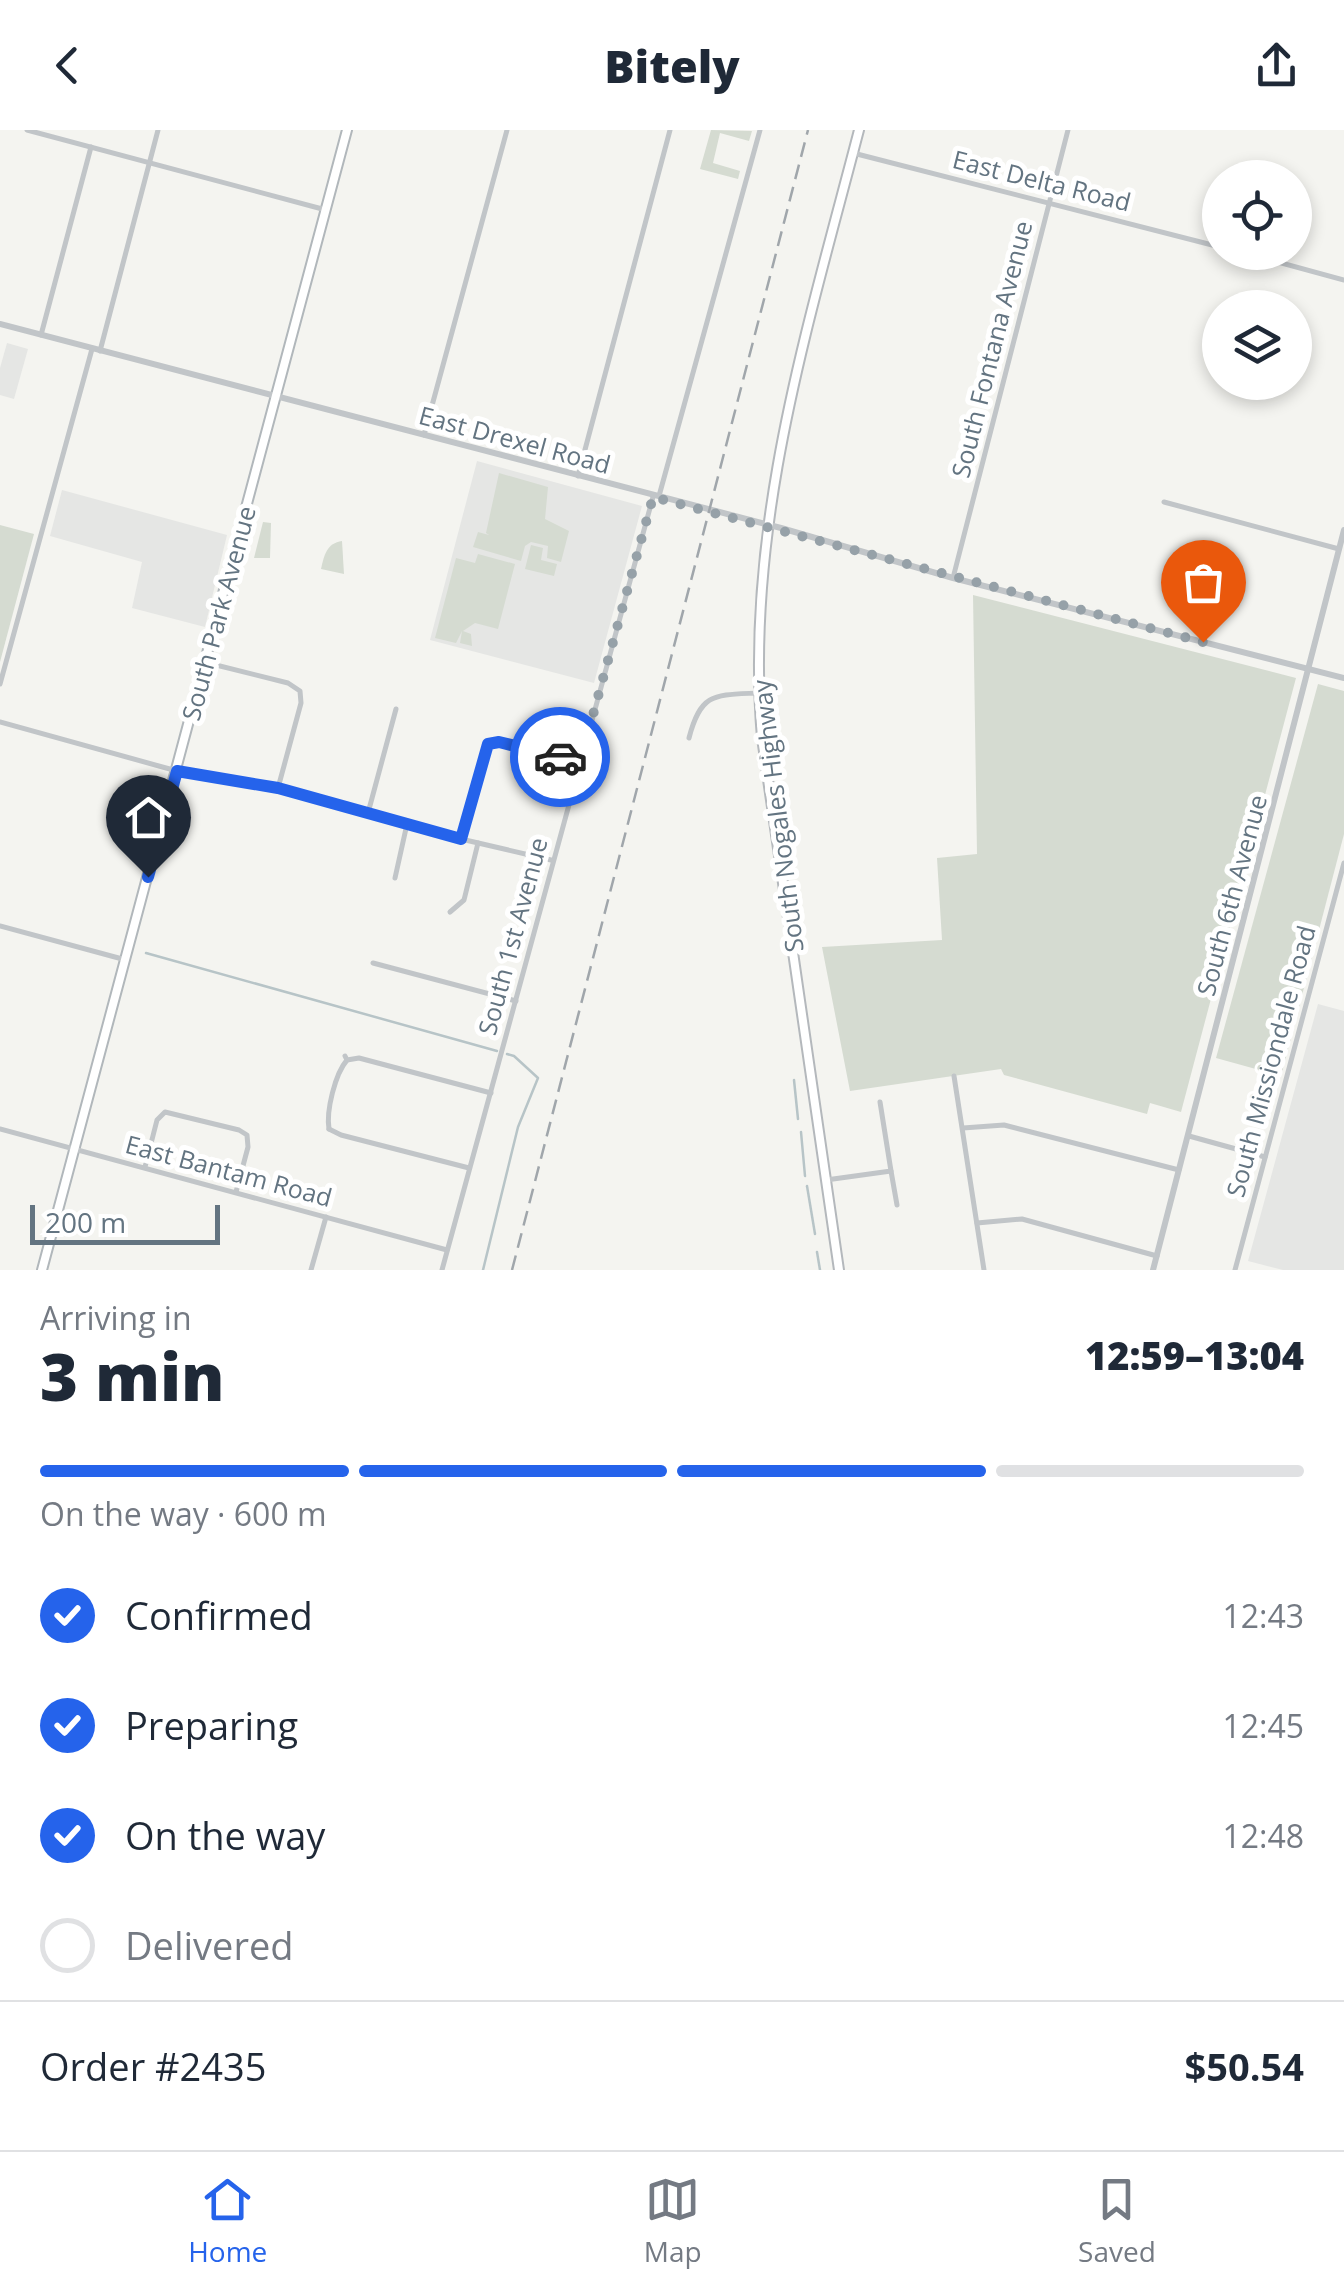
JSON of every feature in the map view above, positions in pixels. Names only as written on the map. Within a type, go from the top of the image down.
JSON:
[{"type":"main road","name":"South Park Avenue","points":[[42,1270],[347,130]]},
{"type":"main road","name":"South Nogales Highway","points":[[840,1270],[758,693],[760,612],[777,453],[859,130]]},
{"type":"street","points":[[27,130],[326,210]]},
{"type":"street","points":[[0,684],[158,130]]},
{"type":"street","points":[[424,435],[508,130]]},
{"type":"street","points":[[578,476],[670,130]]},
{"type":"street","name":"South 1st Avenue","points":[[442,1270],[552,860],[759,130]]},
{"type":"street","name":"South Fontana Avenue","points":[[953,578],[1068,130]]},
{"type":"street","points":[[41,335],[91,147]]},
{"type":"street","name":"East Delta Road","points":[[853,152],[1202,242]]},
{"type":"street","points":[[1307,270],[1344,280]]},
{"type":"street","name":"East Drexel Road","points":[[0,324],[1344,678]]},
{"type":"street","points":[[1164,502],[1339,549]]},
{"type":"street","name":"South 6th Avenue","points":[[1153,1270],[1344,530]]},
{"type":"street","points":[[204,662],[302,690],[278,788]]},
{"type":"street","points":[[689,738],[695,713],[716,696],[758,693]]},
{"type":"street","points":[[368,814],[396,710]]},
{"type":"street","points":[[0,722],[177,771],[278,788],[478,844],[552,860]]},
{"type":"street","points":[[461,839],[490,741],[580,762]]},
{"type":"street","points":[[395,878],[407,824]]},
{"type":"street","points":[[450,912],[464,900],[478,844]]},
{"type":"street","name":"South Missiondale Road","points":[[1235,1270],[1344,863]]},
{"type":"street","points":[[0,926],[126,960]]},
{"type":"street","points":[[373,963],[516,1001]]},
{"type":"street","points":[[469,1168],[327,1130],[336,1085],[346,1058],[358,1058],[491,1093]]},
{"type":"street","points":[[954,1076],[984,1270]]},
{"type":"street","points":[[880,1102],[897,1205]]},
{"type":"street","points":[[145,1168],[157,1120],[162,1111],[172,1112],[250,1135],[236,1192]]},
{"type":"street","points":[[963,1128],[1004,1125],[1179,1170]]},
{"type":"street","name":"East Bantam Road","points":[[0,1129],[447,1250]]},
{"type":"street","points":[[1189,1136],[1266,1157]]},
{"type":"street","points":[[826,1180],[891,1171]]},
{"type":"street","points":[[312,1270],[326,1217]]},
{"type":"street","points":[[977,1223],[1022,1219],[1156,1256]]},
{"type":"shaded area","points":[[711,130],[752,131],[749,141],[720,133],[713,163],[740,171],[738,179],[700,169]]},
{"type":"shaded area","points":[[7,343],[28,349],[14,399],[0,395],[0,368]]},
{"type":"shaded area","points":[[477,461],[642,506],[594,683],[430,640]]},
{"type":"shaded area","points":[[499,473],[548,487],[545,519],[569,531],[561,562],[547,558],[548,546],[531,542],[525,546],[521,561],[473,547],[478,532],[489,535],[486,533]]},
{"type":"shaded area","points":[[62,490],[227,535],[205,627],[132,608],[142,562],[50,536]]},
{"type":"shaded area","points":[[263,522],[271,523],[270,558],[254,558]]},
{"type":"shaded area","points":[[0,525],[34,534],[0,662]]},
{"type":"shaded area","points":[[342,541],[344,574],[321,569],[330,547]]},
{"type":"shaded area","points":[[531,545],[543,548],[541,560],[557,564],[554,576],[525,569]]},
{"type":"shaded area","points":[[478,554],[515,564],[498,629],[475,623],[463,631],[471,634],[472,646],[460,643],[462,631],[456,643],[435,638],[456,558],[475,563]]},
{"type":"shaded area","points":[[973,595],[1296,678],[1181,1112],[1150,1103],[1147,1114],[1004,1075],[1001,1069],[850,1091],[822,947],[942,940],[937,858],[977,854]]},
{"type":"shaded area","points":[[1318,684],[1344,691],[1344,834],[1281,1076],[1216,1058]]},
{"type":"shaded area","points":[[1318,1004],[1344,1011],[1344,1270],[1283,1270],[1248,1261]]},
{"type":"waterway","points":[[146,953],[497,1051]]},
{"type":"waterway","points":[[483,1270],[518,1127],[538,1078],[507,1054]]},
{"type":"waterway","points":[[794,1080],[798,1119]]},
{"type":"waterway","points":[[801,1132],[805,1176]]},
{"type":"waterway","points":[[807,1186],[815,1234]]},
{"type":"waterway","points":[[817,1252],[820,1270]]},
{"type":"railway","points":[[512,1270],[808,130]]},
{"type":"way so far","points":[[560,757],[580,762],[653,497],[1203,642]]},
{"type":"route","points":[[148,877],[177,771],[278,788],[461,839],[488,744],[499,742],[560,757]]}]
